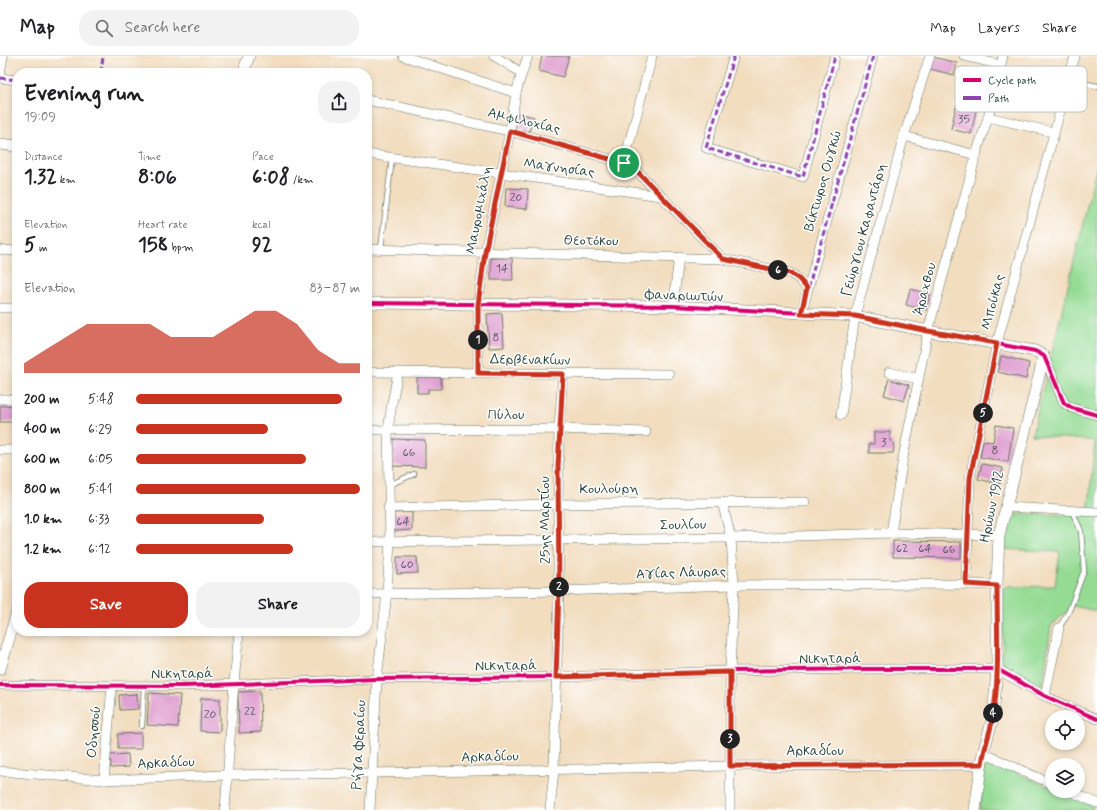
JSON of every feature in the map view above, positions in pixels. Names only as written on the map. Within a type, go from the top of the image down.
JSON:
[{"type":"street","points":[[0,74],[4,56]]},
{"type":"street","points":[[245,68],[249,56]]},
{"type":"street","points":[[403,56],[516,93]]},
{"type":"street","points":[[494,56],[522,73]]},
{"type":"street","name":"Μαυρομιχάλη","points":[[478,373],[478,305],[485,252],[500,173],[510,131],[516,93],[528,56]]},
{"type":"street","points":[[624,163],[652,56]]},
{"type":"street","points":[[734,56],[706,148],[803,177],[835,56]]},
{"type":"street","name":"Βίκτωρος Ουγκώ","points":[[801,314],[807,288],[873,56]]},
{"type":"street","name":"Γεώργιου Καφαντάρη","points":[[841,416],[855,316],[904,136],[930,56]]},
{"type":"street","points":[[964,56],[1002,61]]},
{"type":"street","name":"Μπούκας","points":[[1072,66],[1075,56]]},
{"type":"street","points":[[0,78],[12,79]]},
{"type":"street","name":"Αμφιλοχίας","points":[[372,101],[510,131],[624,163],[635,169],[661,196]]},
{"type":"street","name":"Άραχθου","points":[[891,533],[903,458],[928,331],[989,112]]},
{"type":"street","name":"Μπούκας","points":[[966,584],[970,478],[997,343],[1059,112]]},
{"type":"street","points":[[988,117],[1053,132]]},
{"type":"street","points":[[904,136],[976,155]]},
{"type":"street","points":[[0,144],[12,145]]},
{"type":"street","name":"Μαγνησίας","points":[[372,155],[661,196]]},
{"type":"street","points":[[661,196],[723,259]]},
{"type":"street","name":"Θεοτόκου","points":[[372,249],[723,259],[790,273],[799,279],[807,288]]},
{"type":"street","points":[[0,250],[12,251]]},
{"type":"street","points":[[673,306],[679,257]]},
{"type":"street","name":"Φαναριωτών","points":[[372,303],[673,306],[855,316],[1035,351],[1044,356]]},
{"type":"street","points":[[0,308],[12,308]]},
{"type":"street","points":[[1044,356],[1064,403],[1072,408],[1097,415]]},
{"type":"street","name":"Ηρώων 1912","points":[[975,810],[982,759],[993,718],[997,669],[997,586],[999,535],[1044,356]]},
{"type":"street","name":"Δερβενακίων","points":[[372,372],[669,374]]},
{"type":"street","name":"Ρήγα Φεραίου","points":[[370,810],[377,679],[387,593],[390,542],[388,508],[388,430],[398,372]]},
{"type":"street","points":[[889,372],[919,379]]},
{"type":"street","name":"25ης Μαρτίου","points":[[550,810],[554,770],[559,591],[559,429],[563,374]]},
{"type":"street","points":[[0,399],[12,400]]},
{"type":"street","name":"Πύλου","points":[[372,430],[559,429],[646,432]]},
{"type":"street","points":[[0,450],[12,450]]},
{"type":"street","points":[[722,502],[731,538],[734,585],[730,672],[730,810]]},
{"type":"street","name":"Κουλούρη","points":[[388,508],[558,504],[805,502]]},
{"type":"street","points":[[1006,507],[1097,512]]},
{"type":"street","name":"Σουλίου","points":[[372,542],[559,541],[891,533],[999,535]]},
{"type":"street","name":"Αγίας Λάυρας","points":[[372,594],[559,591],[734,585],[966,584],[997,586]]},
{"type":"street","points":[[0,669],[2,652],[12,625]]},
{"type":"street","points":[[1045,696],[1059,628]]},
{"type":"street","points":[[224,810],[239,636]]},
{"type":"street","name":"Νικηταρά","points":[[0,685],[184,686],[377,679],[556,677],[867,669],[997,669],[1045,696],[1097,719]]},
{"type":"street","name":"Οδησσού","points":[[104,780],[112,686]]},
{"type":"street","points":[[982,759],[1045,782]]},
{"type":"street","name":"Αρκαδίου","points":[[0,771],[104,780],[227,775],[554,770],[982,759]]},
{"type":"street","points":[[1085,798],[1097,803]]},
{"type":"lane","points":[[1087,84],[1097,86]]},
{"type":"lane","points":[[382,249],[392,158]]},
{"type":"lane","points":[[389,485],[414,474]]},
{"type":"lane","points":[[1059,628],[1069,611],[1084,571],[1081,531],[1071,510]]},
{"type":"lane","points":[[142,726],[144,686]]},
{"type":"green space","points":[[1097,165],[1097,611],[1073,606],[1051,626],[1042,690],[1002,666],[1004,587],[1055,586],[1060,552],[1003,549],[1009,514],[1088,515],[1095,441],[1032,435]]},
{"type":"green space","points":[[985,760],[1045,785],[1045,798],[1075,798],[1093,806],[1092,810],[980,810]]},
{"type":"building","points":[[542,56],[569,56],[563,77],[539,71]]},
{"type":"building","points":[[933,57],[957,63],[955,66],[954,75],[930,69]]},
{"type":"building","points":[[955,111],[976,112],[971,134],[951,129]]},
{"type":"building","points":[[518,113],[534,117],[529,132],[513,127]]},
{"type":"building","points":[[506,188],[528,189],[527,209],[505,207]]},
{"type":"building","points":[[491,258],[512,258],[513,280],[491,280]]},
{"type":"building","points":[[910,289],[930,294],[926,310],[906,305]]},
{"type":"building","points":[[502,313],[504,347],[489,348],[487,314]]},
{"type":"building","points":[[1001,356],[1029,363],[1026,379],[998,372]]},
{"type":"building","points":[[417,377],[441,377],[441,389],[428,389],[428,393],[417,393]]},
{"type":"building","points":[[889,379],[909,385],[904,401],[884,395]]},
{"type":"building","points":[[12,405],[12,422],[0,422],[0,406]]},
{"type":"building","points":[[996,425],[1013,428],[1008,462],[980,457],[983,441],[993,442]]},
{"type":"building","points":[[874,432],[890,432],[890,441],[892,441],[894,447],[893,453],[869,453],[869,444],[874,444]]},
{"type":"building","points":[[393,439],[425,440],[425,467],[392,466]]},
{"type":"building","points":[[982,464],[1003,468],[1000,484],[978,479]]},
{"type":"building","points":[[412,512],[412,530],[394,531],[393,513]]},
{"type":"building","points":[[893,541],[961,542],[961,558],[893,557]]},
{"type":"building","points":[[397,557],[417,557],[418,573],[397,574]]},
{"type":"building","points":[[260,691],[261,732],[239,733],[238,692]]},
{"type":"building","points":[[149,693],[180,695],[178,727],[147,725]]},
{"type":"building","points":[[137,694],[138,709],[120,710],[119,695]]},
{"type":"building","points":[[201,698],[220,699],[220,732],[200,731]]},
{"type":"building","points":[[141,733],[141,749],[118,749],[118,734]]},
{"type":"building","points":[[128,754],[129,767],[111,768],[110,755]]},
{"type":"marked path","points":[[102,68],[103,56]]},
{"type":"marked path","points":[[734,56],[706,148],[803,177],[835,56]]},
{"type":"marked path","points":[[801,314],[873,56]]},
{"type":"marked path","points":[[0,78],[12,79]]},
{"type":"cycle path","points":[[372,303],[673,306],[855,316],[1035,351],[1044,356],[1064,403],[1072,408],[1097,415]]},
{"type":"cycle path","points":[[0,685],[183,686],[377,679],[557,677],[730,671],[997,669],[1045,696],[1097,719]]},
{"type":"route","points":[[510,131],[624,163],[635,169],[723,259],[790,273],[799,279],[807,288],[801,314],[855,316],[997,343],[970,478],[966,584],[997,586],[997,669],[993,718],[983,753],[982,764],[730,766],[730,672],[556,677],[559,591],[558,466],[563,374],[478,373],[478,305],[485,252],[500,173],[510,131]]}]
